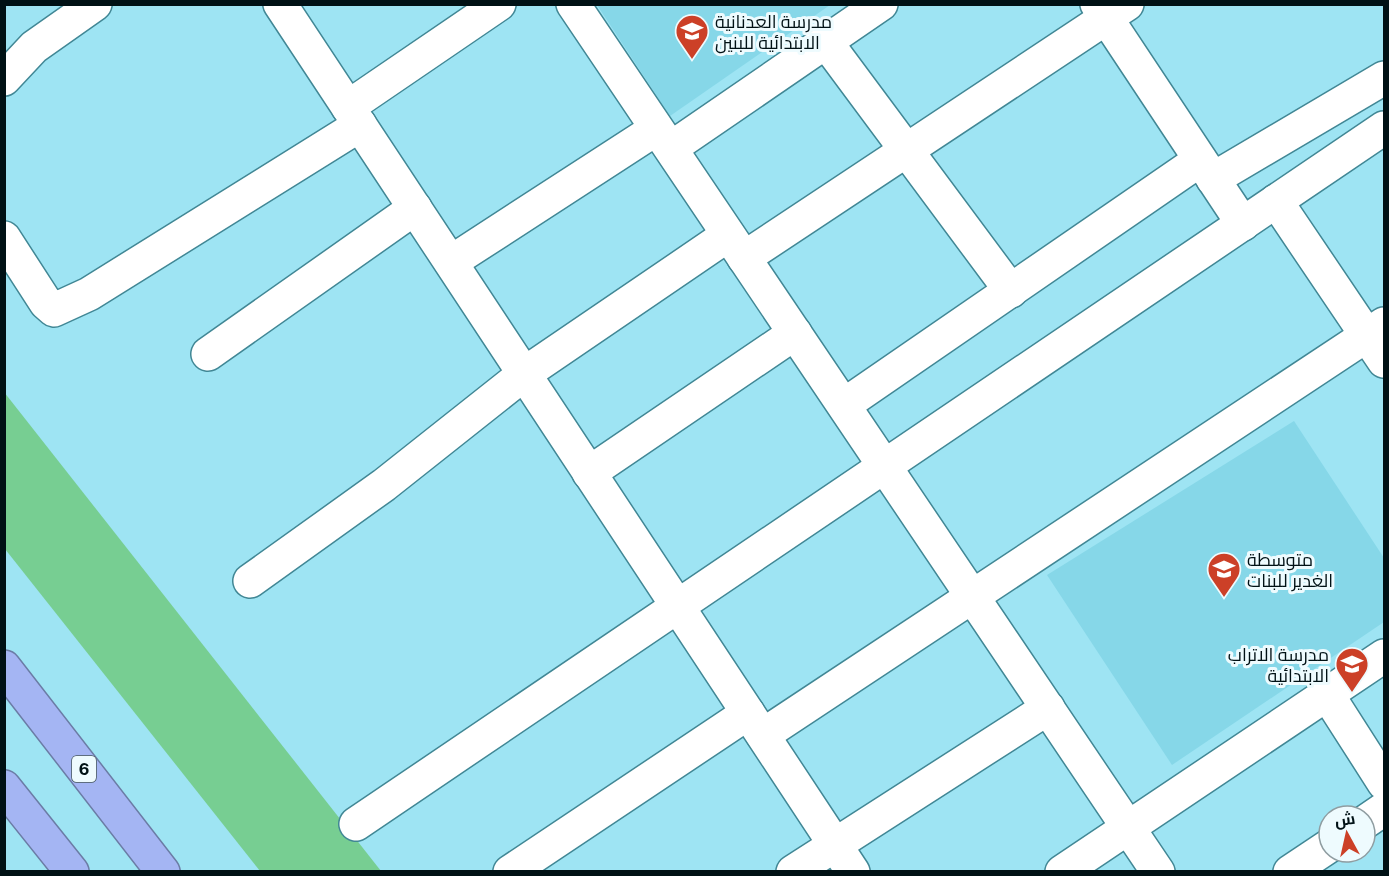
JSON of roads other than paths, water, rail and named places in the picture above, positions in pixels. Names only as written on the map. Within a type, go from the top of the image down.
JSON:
[{"type":"highway","name":"6","points":[[4,667],[163,872]]},
{"type":"highway","points":[[4,787],[72,872]]},
{"type":"street","points":[[4,79],[34,47],[95,4]]},
{"type":"street","points":[[280,4],[853,872]]},
{"type":"street","points":[[4,238],[46,303],[54,310],[89,294],[354,116],[499,4]]},
{"type":"street","points":[[573,4],[1158,872]]},
{"type":"street","points":[[451,262],[826,42],[881,4]]},
{"type":"street","points":[[250,581],[384,485],[524,374],[736,246],[906,150],[1110,9],[1207,170],[1243,224]]},
{"type":"street","points":[[826,42],[1011,291]]},
{"type":"street","points":[[843,405],[1011,291],[1207,170],[1384,78]]},
{"type":"street","points":[[356,824],[1384,128]]},
{"type":"street","points":[[510,872],[972,596],[1379,340],[1276,201]]},
{"type":"street","points":[[208,354],[415,208]]},
{"type":"street","points":[[589,473],[795,333]]},
{"type":"street","points":[[1062,872],[1384,656]]},
{"type":"street","points":[[1327,694],[1384,783]]},
{"type":"street","points":[[793,872],[1048,708]]},
{"type":"street","points":[[1290,872],[1317,854]]},
{"type":"place","name":"مدرسة العدنانية الابتدائية للبنين","points":[[692,60]]},
{"type":"place","name":"متوسطة الغدير للبنات","points":[[1224,598]]},
{"type":"place","name":"مدرسة الاتراب الابتدائية","points":[[1352,693]]}]
